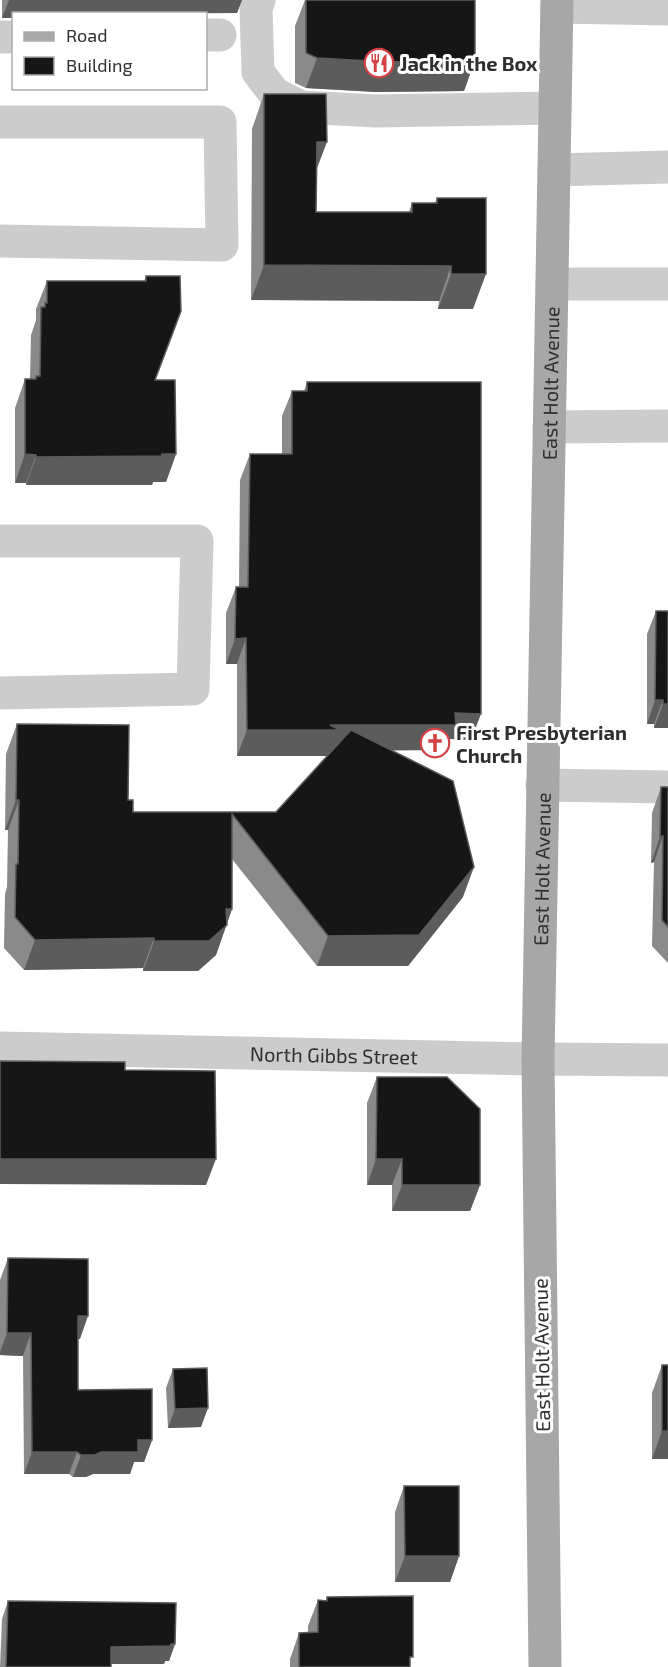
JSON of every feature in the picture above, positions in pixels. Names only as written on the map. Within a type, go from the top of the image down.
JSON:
[{"type":"main road","name":"East Holt Avenue","points":[[545,1667],[538,1059],[557,3]]},
{"type":"street","points":[[259,0],[256,9],[258,72],[275,94],[301,106],[376,111],[555,108]]},
{"type":"street","points":[[557,3],[668,9]]},
{"type":"street","points":[[0,122],[220,122],[222,245],[0,241]]},
{"type":"street","points":[[554,170],[668,167]]},
{"type":"street","points":[[552,284],[668,284]]},
{"type":"street","points":[[549,427],[668,426]]},
{"type":"street","points":[[0,541],[197,541],[193,689],[0,693]]},
{"type":"street","points":[[543,785],[668,787]]},
{"type":"street","name":"North Gibbs Street","points":[[0,1048],[668,1060]]},
{"type":"building","points":[[306,0],[475,0],[475,60],[387,62],[317,58],[306,53]]},
{"type":"building","points":[[264,94],[326,94],[327,142],[317,142],[316,212],[412,212],[412,203],[437,203],[437,198],[486,198],[486,274],[451,274],[451,266],[264,265]]},
{"type":"building","points":[[146,276],[180,276],[181,311],[155,380],[175,380],[176,454],[36,457],[36,455],[25,454],[25,379],[36,379],[36,376],[40,376],[41,307],[45,307],[47,303],[47,281],[146,281]]},
{"type":"building","points":[[307,382],[481,382],[481,714],[455,713],[456,725],[330,725],[340,730],[247,730],[246,638],[235,639],[236,587],[248,587],[250,454],[292,454],[292,391],[307,391]]},
{"type":"building","points":[[656,611],[668,611],[668,704],[663,704],[663,700],[655,700]]},
{"type":"building","points":[[17,724],[129,725],[128,800],[133,800],[133,812],[276,812],[351,730],[453,781],[474,867],[419,935],[328,936],[232,814],[232,909],[226,909],[227,925],[209,941],[154,941],[154,938],[35,940],[15,917],[19,800],[16,800]]},
{"type":"building","points":[[661,787],[668,787],[668,927],[662,920]]},
{"type":"building","points":[[0,1061],[125,1062],[125,1070],[215,1071],[216,1159],[0,1159]]},
{"type":"building","points":[[377,1077],[447,1077],[480,1109],[480,1185],[402,1185],[402,1159],[376,1159]]},
{"type":"building","points":[[8,1258],[88,1259],[88,1316],[78,1316],[78,1390],[152,1389],[152,1440],[138,1440],[138,1452],[101,1452],[95,1455],[81,1455],[77,1452],[32,1452],[31,1333],[7,1333]]},
{"type":"building","points":[[662,1365],[668,1365],[668,1431],[662,1431]]},
{"type":"building","points":[[207,1368],[208,1408],[175,1409],[173,1369]]},
{"type":"building","points":[[404,1486],[459,1486],[459,1556],[405,1556]]},
{"type":"building","points":[[413,1596],[413,1657],[410,1657],[410,1667],[299,1667],[299,1633],[318,1632],[318,1600],[327,1601],[327,1597]]},
{"type":"building","points":[[8,1601],[176,1603],[175,1644],[111,1647],[111,1667],[6,1667]]},
{"type":"place","name":"Jack in the Box","points":[[379,63]]},
{"type":"place","name":"First Presbyterian Church","points":[[435,743]]}]
